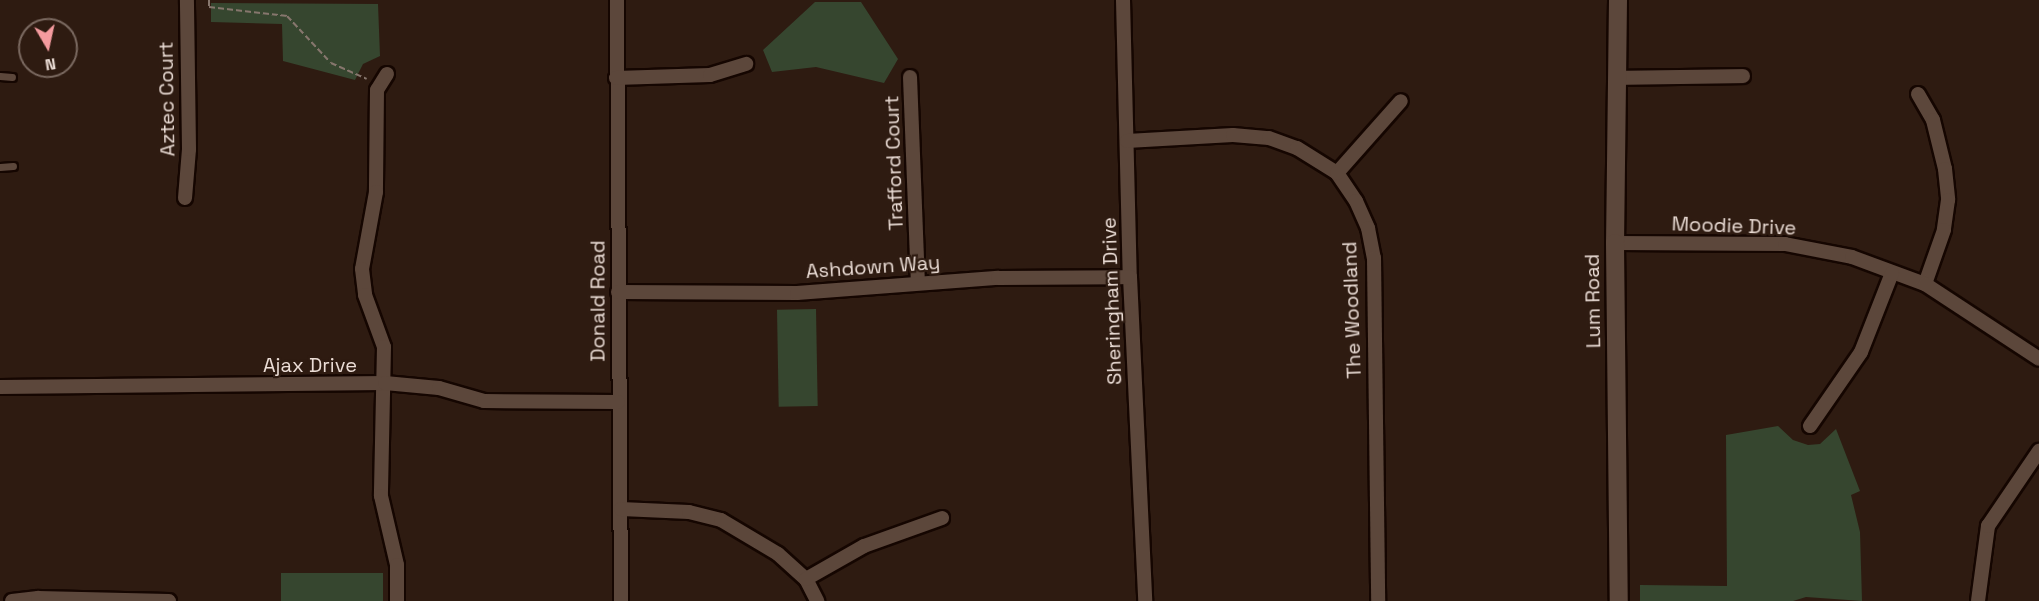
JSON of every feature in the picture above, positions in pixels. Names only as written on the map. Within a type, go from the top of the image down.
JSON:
[{"type":"street","name":"Aztec Court","points":[[185,198],[189,149],[187,0]]},
{"type":"street","name":"Donald Road","points":[[617,0],[621,601]]},
{"type":"street","name":"Sheringham Drive","points":[[1123,0],[1130,277],[1145,601]]},
{"type":"street","name":"Lum Road","points":[[1618,0],[1615,243],[1619,601]]},
{"type":"street","points":[[616,78],[710,75],[746,64]]},
{"type":"street","points":[[1617,78],[1743,76]]},
{"type":"street","name":"Trafford Court","points":[[910,77],[918,284]]},
{"type":"street","points":[[384,79],[376,90],[376,192],[362,269],[365,295],[384,347],[381,496],[397,565],[397,601]]},
{"type":"street","points":[[1918,94],[1933,120],[1945,169],[1948,200],[1944,230],[1925,284]]},
{"type":"street","points":[[1127,141],[1233,135],[1269,138],[1297,148],[1337,172],[1401,101]]},
{"type":"street","name":"The Woodland","points":[[1337,172],[1368,228],[1374,258],[1377,601]]},
{"type":"street","name":"Moodie Drive","points":[[1615,243],[1785,244],[1851,257],[1925,284],[2039,359]]},
{"type":"street","points":[[1810,426],[1861,352],[1893,273]]},
{"type":"street","name":"Ashdown Way","points":[[618,292],[797,293],[998,278],[1130,277]]},
{"type":"street","name":"Ajax Drive","points":[[0,387],[385,384],[439,388],[484,401],[618,402]]},
{"type":"street","points":[[1978,601],[1988,526],[2039,451]]},
{"type":"street","points":[[621,509],[689,512],[721,520],[759,540],[806,579],[817,601]]},
{"type":"street","points":[[806,579],[864,546],[942,518]]},
{"type":"street","points":[[12,601],[38,598],[169,601]]},
{"type":"lane","points":[[0,76],[12,77]]},
{"type":"lane","points":[[0,167],[13,166]]},
{"type":"path","points":[[210,0],[209,7],[287,16],[332,63],[384,79]]},
{"type":"green space","points":[[815,2],[861,2],[898,59],[884,83],[816,67],[772,72],[763,50]]},
{"type":"green space","points":[[211,3],[378,4],[380,56],[363,64],[355,80],[283,61],[282,24],[211,22]]},
{"type":"green space","points":[[816,309],[818,406],[779,407],[777,310]]},
{"type":"green space","points":[[1778,426],[1793,440],[1808,445],[1820,444],[1836,429],[1860,491],[1851,495],[1860,532],[1862,601],[1806,597],[1793,601],[1640,601],[1640,585],[1727,586],[1726,435]]},
{"type":"green space","points":[[281,573],[383,573],[383,601],[281,601]]}]
